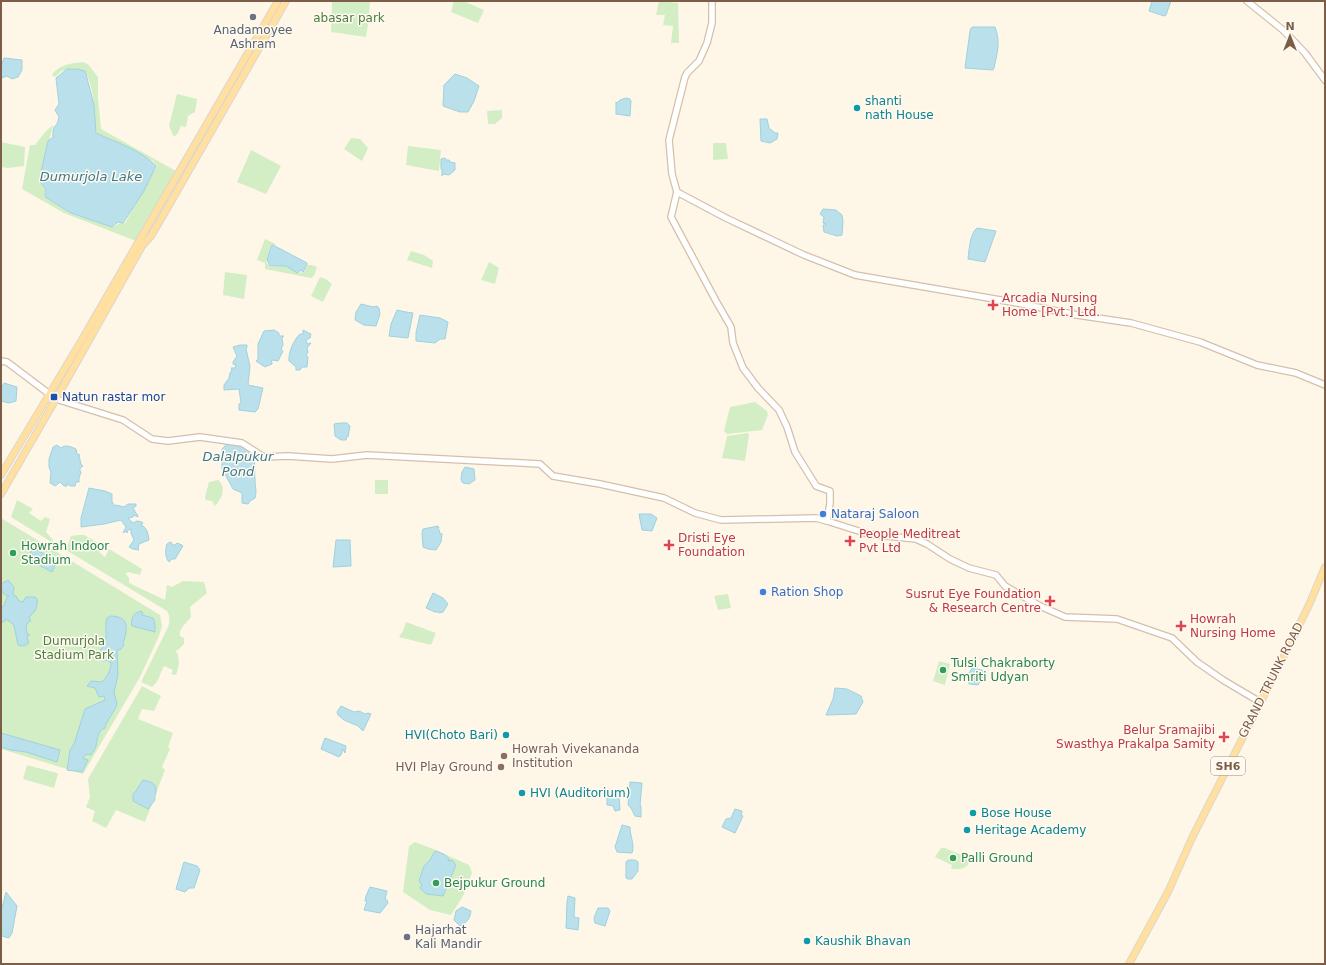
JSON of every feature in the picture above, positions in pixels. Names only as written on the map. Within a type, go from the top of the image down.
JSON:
[{"type":"main road","points":[[1,475],[278,1]]},
{"type":"main road","points":[[1,494],[56,400],[142,246],[151,236],[286,1]]},
{"type":"main road","points":[[712,1],[712,24],[707,43],[699,61],[685,77],[669,140],[672,174],[677,192],[671,214],[673,221],[731,327],[733,343],[743,368],[758,388],[779,410],[787,427],[795,452],[816,486],[830,491],[827,521]]},
{"type":"main road","points":[[1247,1],[1283,30],[1305,53],[1325,80]]},
{"type":"main road","points":[[677,192],[726,218],[797,252],[855,275],[1012,302],[1077,315],[1131,323],[1200,342],[1257,365],[1296,373],[1325,385]]},
{"type":"main road","points":[[1,362],[7,362],[56,400],[123,420],[152,439],[168,441],[200,437],[242,443],[264,457],[288,456],[332,459],[367,455],[540,464],[553,476],[600,484],[664,498],[695,513],[721,520],[816,518],[868,534],[916,539],[927,544],[950,559],[969,568],[996,575],[1005,586],[1040,606],[1065,617],[1117,619],[1172,638],[1197,662],[1223,680],[1260,702]]},
{"type":"main road","name":"GRAND TRUNK ROAD","points":[[1129,964],[1168,892],[1195,832],[1308,605],[1325,567]]},
{"type":"green space","name":"abasar park","points":[[332,1],[370,1],[369,15],[375,16],[375,20],[370,19],[366,37],[331,32]]},
{"type":"green space","points":[[454,1],[463,1],[484,10],[478,23],[451,12]]},
{"type":"green space","points":[[659,1],[678,3],[679,43],[671,43],[673,26],[663,25],[665,15],[656,15]]},
{"type":"green space","points":[[82,62],[88,64],[98,77],[98,98],[101,129],[176,171],[136,241],[64,213],[22,189],[30,145],[35,145],[53,125],[39,181],[44,188],[44,197],[72,214],[113,227],[120,223],[125,223],[157,166],[153,161],[102,135],[97,134],[93,94],[85,71],[69,69],[62,71],[55,77],[52,75],[61,67]]},
{"type":"green space","points":[[177,94],[197,99],[195,112],[188,116],[186,127],[181,126],[178,133],[174,137],[169,126]]},
{"type":"green space","points":[[502,110],[502,118],[495,124],[488,124],[487,111]]},
{"type":"green space","points":[[351,138],[360,139],[368,148],[362,161],[344,149]]},
{"type":"green space","points":[[1,142],[25,147],[24,166],[8,168],[1,167]]},
{"type":"green space","points":[[713,143],[726,143],[728,159],[713,160]]},
{"type":"green space","points":[[408,146],[441,150],[439,171],[406,165]]},
{"type":"green space","points":[[251,150],[281,166],[266,194],[237,182]]},
{"type":"green space","points":[[265,239],[276,244],[270,246],[266,262],[270,267],[285,266],[297,273],[304,272],[308,265],[312,265],[317,267],[314,276],[311,278],[265,269],[265,263],[257,260]]},
{"type":"green space","points":[[411,251],[424,255],[433,261],[432,268],[407,260]]},
{"type":"green space","points":[[489,262],[499,268],[495,284],[481,280]]},
{"type":"green space","points":[[225,272],[247,275],[244,299],[223,295]]},
{"type":"green space","points":[[320,277],[326,279],[332,284],[323,302],[311,296]]},
{"type":"green space","points":[[755,402],[767,411],[768,415],[762,430],[727,434],[724,431],[730,407]]},
{"type":"green space","points":[[748,433],[749,435],[745,461],[722,458],[727,436]]},
{"type":"green space","points":[[218,480],[223,489],[220,500],[215,506],[212,501],[206,500],[205,497],[209,482]]},
{"type":"green space","points":[[375,480],[388,480],[388,494],[375,494]]},
{"type":"green space","points":[[17,500],[33,509],[29,513],[41,521],[45,517],[50,519],[46,532],[53,540],[53,543],[11,517]]},
{"type":"green space","name":"Dumurjola Stadium Park","points":[[1,518],[160,615],[162,626],[159,636],[140,677],[83,774],[1,749]]},
{"type":"green space","points":[[84,535],[100,544],[99,552],[105,557],[109,549],[142,569],[140,575],[128,572],[126,574],[129,578],[129,583],[165,600],[167,585],[172,587],[183,581],[204,582],[207,593],[190,607],[191,617],[183,626],[180,633],[180,636],[184,638],[184,644],[175,651],[178,654],[179,664],[176,675],[171,674],[173,670],[164,666],[155,685],[152,687],[141,682],[168,627],[168,613],[66,550],[71,536]]},
{"type":"green space","points":[[728,594],[731,608],[718,610],[714,596]]},
{"type":"green space","points":[[406,622],[436,633],[431,645],[399,637]]},
{"type":"green space","name":"Tulsi Chakraborty Smriti Udyan","points":[[939,661],[950,664],[945,685],[933,681]]},
{"type":"green space","points":[[142,686],[161,696],[154,711],[142,709],[138,719],[173,733],[168,747],[170,749],[162,767],[165,770],[145,822],[116,810],[106,828],[92,821],[95,811],[86,807],[90,797],[88,779]]},
{"type":"green space","points":[[27,765],[57,773],[54,788],[23,779]]},
{"type":"green space","name":"Bejpukur Ground","points":[[415,842],[469,865],[472,873],[463,896],[451,915],[430,910],[403,892],[409,846]]},
{"type":"green space","name":"Palli Ground","points":[[941,848],[945,848],[971,859],[963,868],[951,869],[952,865],[935,857]]},
{"type":"water","points":[[1152,1],[1171,1],[1166,15],[1164,16],[1149,11]]},
{"type":"water","points":[[973,27],[995,27],[998,43],[993,70],[965,68],[970,31]]},
{"type":"water","points":[[4,58],[22,60],[22,70],[18,77],[12,79],[7,76],[1,77],[1,67]]},
{"type":"water","name":"Dumurjola Lake","points":[[67,69],[85,71],[94,105],[96,133],[136,151],[156,166],[144,191],[123,223],[118,222],[112,227],[71,213],[45,197],[45,188],[39,181],[48,141],[53,137],[53,132],[59,117],[55,110],[59,104],[56,78]]},
{"type":"water","points":[[455,74],[467,78],[479,86],[474,101],[468,112],[460,112],[443,106],[444,85]]},
{"type":"water","points":[[626,98],[630,99],[631,101],[630,116],[616,114],[616,102],[617,103]]},
{"type":"water","points":[[760,119],[767,119],[769,128],[775,133],[778,133],[777,139],[770,143],[761,141]]},
{"type":"water","points":[[445,158],[450,162],[455,163],[455,170],[449,175],[443,174],[442,176],[441,159]]},
{"type":"water","points":[[823,209],[836,210],[842,215],[842,235],[837,236],[824,232],[823,225],[826,224],[823,223],[824,217],[820,214]]},
{"type":"water","points":[[977,228],[996,231],[985,262],[968,259],[971,238]]},
{"type":"water","points":[[273,245],[307,263],[303,272],[301,270],[297,273],[286,266],[270,266],[267,260],[271,246]]},
{"type":"water","points":[[361,304],[373,307],[377,306],[379,308],[380,314],[376,326],[364,325],[355,320],[356,312]]},
{"type":"water","points":[[397,310],[413,313],[408,338],[389,336],[391,324]]},
{"type":"water","points":[[420,315],[440,318],[448,322],[445,339],[440,339],[435,343],[416,341],[416,333]]},
{"type":"water","points":[[274,330],[279,333],[279,336],[284,336],[282,338],[283,345],[281,349],[283,351],[278,361],[273,360],[271,361],[272,364],[265,367],[256,361],[258,359],[258,344],[264,331]]},
{"type":"water","points":[[303,330],[311,334],[310,338],[306,340],[307,344],[311,343],[307,348],[307,367],[302,367],[300,370],[296,370],[296,367],[289,361],[289,354],[298,336],[303,334]]},
{"type":"water","points":[[247,345],[246,349],[250,366],[248,385],[263,388],[258,409],[255,412],[239,410],[239,404],[241,403],[239,389],[224,390],[224,385],[232,370],[231,368],[235,368],[236,365],[233,364],[237,356],[233,347]]},
{"type":"water","points":[[4,383],[17,387],[16,401],[9,403],[1,401],[1,389]]},
{"type":"water","points":[[347,423],[350,426],[346,440],[341,440],[335,436],[334,424]]},
{"type":"water","name":"Dalalpukur Pond","points":[[227,444],[234,444],[246,448],[253,457],[255,465],[256,493],[255,498],[248,504],[242,503],[242,493],[233,489],[222,469],[222,449]]},
{"type":"water","points":[[57,445],[61,448],[66,446],[74,448],[76,449],[77,454],[80,455],[81,464],[83,466],[80,468],[81,472],[79,482],[76,482],[75,486],[70,486],[68,483],[67,486],[64,486],[60,482],[55,486],[50,483],[51,472],[49,467],[49,459],[53,447]]},
{"type":"water","points":[[465,467],[474,469],[475,480],[469,484],[463,483],[461,480],[462,472]]},
{"type":"water","points":[[89,488],[112,494],[112,502],[115,506],[124,507],[128,504],[136,504],[133,508],[138,517],[134,515],[133,517],[128,518],[133,523],[137,521],[143,523],[141,525],[146,530],[149,540],[139,544],[139,550],[129,547],[134,540],[131,529],[128,530],[127,533],[126,531],[123,533],[126,527],[121,520],[81,527],[81,518]]},
{"type":"water","points":[[639,514],[651,514],[657,518],[652,531],[642,530]]},
{"type":"water","points":[[438,526],[440,531],[439,533],[442,534],[441,542],[436,550],[423,547],[423,529]]},
{"type":"water","points":[[336,540],[350,540],[351,566],[333,567]]},
{"type":"water","points":[[170,542],[172,545],[177,543],[183,546],[175,559],[172,559],[169,562],[166,556],[166,551],[167,544]]},
{"type":"water","points":[[33,548],[57,561],[52,572],[27,559]]},
{"type":"water","points":[[8,580],[14,587],[13,596],[16,596],[19,601],[23,602],[26,597],[35,597],[37,599],[36,607],[29,617],[31,621],[28,622],[26,627],[27,634],[30,635],[28,635],[27,638],[29,643],[24,646],[18,645],[14,625],[6,619],[4,622],[1,621],[1,607],[4,606],[7,597],[9,596],[2,592],[1,583]]},
{"type":"water","points":[[433,593],[443,598],[448,604],[443,612],[439,613],[426,608]]},
{"type":"water","points":[[141,611],[143,613],[142,615],[153,618],[155,632],[132,626],[133,617],[136,613]]},
{"type":"water","points":[[110,616],[121,618],[126,624],[124,645],[120,650],[117,650],[118,674],[114,693],[117,703],[116,707],[105,728],[100,731],[96,746],[91,755],[86,754],[83,758],[88,760],[82,772],[67,770],[70,750],[74,744],[85,709],[105,700],[104,696],[99,697],[95,688],[87,686],[91,681],[102,682],[107,676],[111,666],[111,663],[107,660],[103,661],[99,657],[106,639],[106,621]]},
{"type":"water","points":[[972,668],[982,670],[985,673],[978,685],[969,684],[967,677]]},
{"type":"water","points":[[835,688],[847,689],[861,696],[863,702],[856,714],[826,715],[833,699]]},
{"type":"water","points":[[341,706],[354,712],[359,711],[365,714],[371,714],[363,731],[358,726],[344,720],[338,715],[337,712]]},
{"type":"water","points":[[1,733],[60,750],[57,762],[26,752],[1,747]]},
{"type":"water","points":[[325,738],[346,746],[345,753],[343,749],[339,757],[321,749]]},
{"type":"water","points":[[143,780],[152,783],[156,788],[155,800],[148,809],[133,801],[133,794]]},
{"type":"water","points":[[630,782],[642,783],[640,805],[641,817],[635,816],[628,805]]},
{"type":"water","points":[[613,794],[619,795],[620,810],[615,811],[613,806],[607,805],[607,797]]},
{"type":"water","points":[[735,809],[742,811],[741,815],[743,816],[735,833],[722,827],[726,819],[731,818]]},
{"type":"water","points":[[622,825],[630,827],[633,847],[632,853],[617,852],[615,847]]},
{"type":"water","points":[[435,851],[444,854],[449,859],[448,861],[452,860],[456,865],[443,896],[426,894],[420,888],[422,885],[419,881],[424,866],[430,860]]},
{"type":"water","points":[[628,860],[635,860],[638,862],[638,871],[632,879],[626,878],[626,862]]},
{"type":"water","points":[[184,862],[197,866],[200,870],[194,888],[189,888],[185,892],[176,889]]},
{"type":"water","points":[[370,887],[387,891],[385,899],[388,903],[380,913],[364,910],[367,901],[365,901],[366,896]]},
{"type":"water","points":[[6,892],[17,906],[12,933],[9,938],[1,935],[1,912]]},
{"type":"water","points":[[568,896],[575,898],[574,917],[579,918],[578,930],[566,928]]},
{"type":"water","points":[[462,907],[471,911],[468,920],[460,926],[454,920],[456,911]]},
{"type":"water","points":[[598,908],[608,908],[610,911],[605,926],[595,923],[594,918]]},
{"type":"place","name":"Anadamoyee Ashram","points":[[253,17]]},
{"type":"place","name":"shanti nath House","points":[[857,108]]},
{"type":"place","name":"Arcadia Nursing Home [Pvt.] Ltd.","points":[[993,305]]},
{"type":"place","name":"Natun rastar mor","points":[[54,397]]},
{"type":"place","name":"Nataraj Saloon","points":[[823,514]]},
{"type":"place","name":"People Meditreat Pvt Ltd","points":[[850,541]]},
{"type":"place","name":"Dristi Eye Foundation","points":[[669,545]]},
{"type":"place","name":"Howrah Indoor Stadium","points":[[13,553]]},
{"type":"place","name":"Ration Shop","points":[[763,592]]},
{"type":"place","name":"Susrut Eye Foundation & Research Centre","points":[[1050,601]]},
{"type":"place","name":"Howrah Nursing Home","points":[[1181,626]]},
{"type":"place","name":"Tulsi Chakraborty Smriti Udyan","points":[[943,670]]},
{"type":"place","name":"HVI(Choto Bari)","points":[[506,735]]},
{"type":"place","name":"Belur Sramajibi Swasthya Prakalpa Samity","points":[[1224,737]]},
{"type":"place","name":"Howrah Vivekananda Institution","points":[[504,756]]},
{"type":"place","name":"HVI Play Ground","points":[[501,767]]},
{"type":"place","name":"HVI (Auditorium)","points":[[522,793]]},
{"type":"place","name":"Bose House","points":[[973,813]]},
{"type":"place","name":"Heritage Academy","points":[[967,830]]},
{"type":"place","name":"Palli Ground","points":[[953,858]]},
{"type":"place","name":"Bejpukur Ground","points":[[436,883]]},
{"type":"place","name":"Hajarhat Kali Mandir","points":[[407,937]]},
{"type":"place","name":"Kaushik Bhavan","points":[[807,941]]}]
